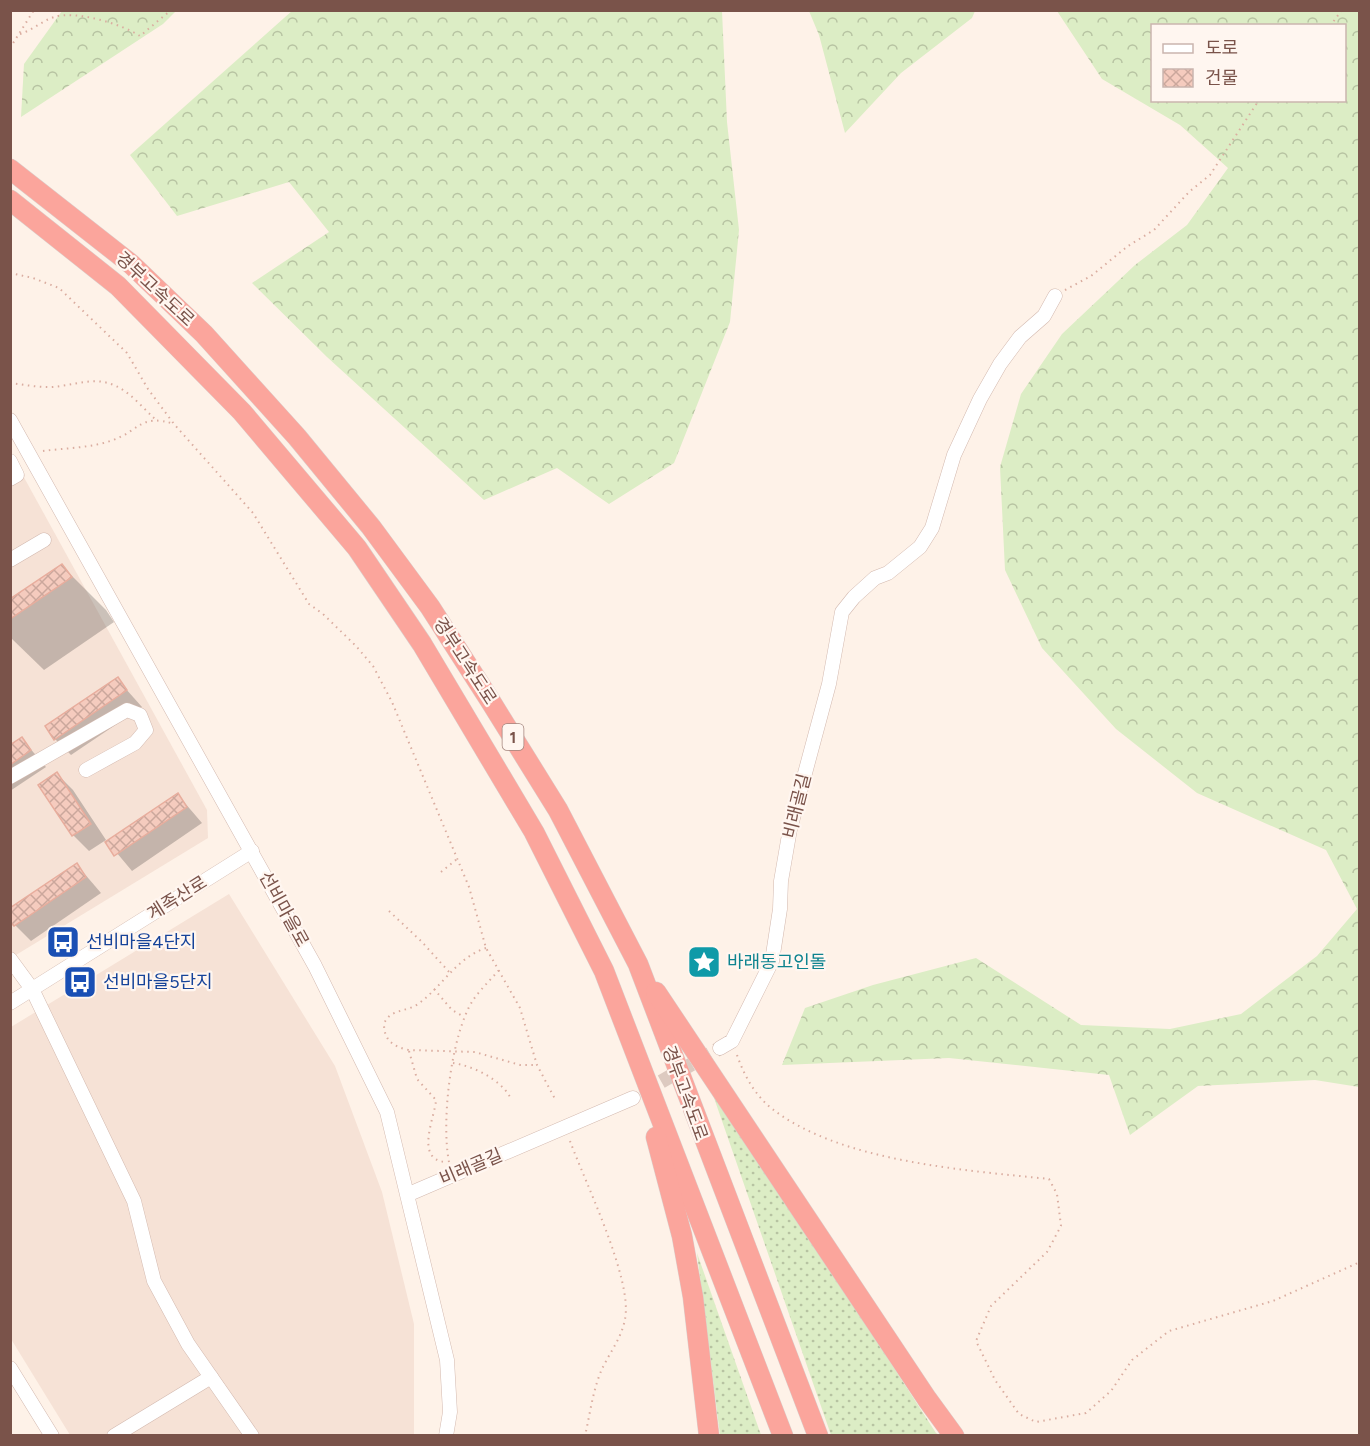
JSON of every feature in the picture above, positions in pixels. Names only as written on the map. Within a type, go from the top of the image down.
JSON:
[{"type":"highway","name":"경부고속도로","points":[[10,170],[131,264],[204,334],[297,436],[371,527],[430,607],[546,790],[638,964],[818,1436]]},
{"type":"highway","name":"경부고속도로","points":[[10,200],[118,286],[186,352],[282,456],[357,548],[422,644],[481,739],[534,832],[604,971],[783,1436]]},
{"type":"highway","points":[[638,964],[927,1399],[954,1436]]},
{"type":"highway","points":[[604,971],[647,1100],[682,1236],[697,1329],[709,1436]]},
{"type":"street","name":"비래골길","points":[[726,1044],[772,961],[780,909],[781,880],[790,829],[829,684],[842,612],[854,597],[875,578],[888,573],[920,547],[932,528],[954,455],[980,399],[1000,364],[1020,336],[1044,316],[1055,296]]},
{"type":"street","name":"선비마을로","points":[[10,420],[252,851],[320,976],[387,1112],[409,1194],[447,1360],[450,1412],[446,1436]]},
{"type":"street","points":[[10,461],[18,475],[10,479]]},
{"type":"street","points":[[10,560],[44,540]]},
{"type":"street","points":[[10,777],[127,710],[140,715],[146,730],[135,743],[86,770]]},
{"type":"street","name":"계족산로","points":[[10,1003],[252,851]]},
{"type":"street","points":[[10,959],[32,989],[134,1201],[154,1281],[188,1344],[252,1436]]},
{"type":"street","name":"비래골길","points":[[409,1194],[633,1098]]},
{"type":"street","points":[[10,1368],[52,1436]]},
{"type":"street","points":[[114,1436],[211,1377]]},
{"type":"path","points":[[10,48],[34,10]]},
{"type":"path","points":[[20,34],[31,31],[52,17],[65,14],[112,22],[140,36],[171,10]]},
{"type":"path","points":[[1332,24],[1342,10]]},
{"type":"path","points":[[1055,296],[1091,276],[1128,246],[1154,230],[1189,192],[1210,175],[1258,102]]},
{"type":"path","points":[[10,273],[33,278],[59,288],[127,353],[148,389],[174,424],[253,513],[309,604],[323,614],[373,666],[410,740],[479,916],[486,948],[500,969],[520,1008],[537,1065],[555,1099]]},
{"type":"path","points":[[10,383],[46,387],[82,380],[101,382],[116,386],[155,419],[174,424]]},
{"type":"path","points":[[40,452],[115,440],[143,422],[155,419]]},
{"type":"path","points":[[441,872],[457,859]]},
{"type":"path","points":[[388,911],[450,972]]},
{"type":"path","points":[[486,948],[467,957],[417,1005],[398,1011],[386,1020],[387,1038],[398,1048],[409,1050],[475,1052],[520,1065],[537,1065]]},
{"type":"path","points":[[409,1050],[417,1079],[436,1100],[428,1128],[430,1151],[442,1162],[449,1163],[446,1104],[453,1063],[465,1017],[473,1001],[500,969]]},
{"type":"path","points":[[434,989],[452,1010],[465,1017]]},
{"type":"path","points":[[726,1044],[745,1078],[770,1107],[808,1132],[855,1148],[926,1164],[1049,1179],[1057,1194],[1061,1226],[1047,1252],[991,1306],[976,1341],[995,1380],[1019,1414],[1036,1422],[1086,1413],[1111,1391],[1132,1360],[1169,1331],[1273,1300],[1359,1262]]},
{"type":"path","points":[[453,1063],[477,1071],[505,1089],[510,1097]]},
{"type":"path","points":[[565,1127],[620,1269],[626,1298],[626,1317],[601,1371],[585,1436]]},
{"type":"shaded area","points":[[10,452],[207,810],[208,838],[11,958]]},
{"type":"shaded area","points":[[229,894],[335,1066],[382,1192],[414,1324],[414,1435],[70,1435],[11,1339],[11,1027]]},
{"type":"green space","points":[[293,10],[722,11],[727,122],[739,230],[730,322],[674,463],[609,504],[557,468],[484,500],[327,357],[252,283],[329,232],[289,182],[177,216],[130,155]]},
{"type":"green space","points":[[62,11],[176,11],[163,24],[21,117],[24,64]]},
{"type":"green space","points":[[809,11],[975,11],[972,18],[901,73],[845,133],[819,35]]},
{"type":"green space","points":[[1057,11],[1359,11],[1359,1087],[1315,1080],[1198,1086],[1130,1135],[1109,1075],[949,1058],[782,1065],[805,1008],[873,985],[976,958],[1081,1025],[1170,1029],[1241,1014],[1317,956],[1357,909],[1326,850],[1197,793],[1116,729],[1042,648],[1005,570],[1000,467],[1021,394],[1062,334],[1135,265],[1187,225],[1228,168],[1180,125],[1102,79]]},
{"type":"green space","points":[[717,1094],[939,1435],[831,1435],[713,1095]]},
{"type":"green space","points":[[697,1253],[761,1435],[720,1435]]},
{"type":"building","points":[[62,564],[72,577],[10,619],[10,599]]},
{"type":"building","points":[[118,677],[127,690],[54,740],[45,726]]},
{"type":"building","points":[[22,737],[31,750],[10,765],[10,745]]},
{"type":"building","points":[[57,772],[91,824],[72,836],[38,785]]},
{"type":"building","points":[[178,793],[187,807],[114,856],[105,842]]},
{"type":"building","points":[[77,863],[86,877],[14,926],[10,922],[10,908]]},
{"type":"tunnel","points":[[643,1092],[720,1048]]},
{"type":"place","name":"선비마을4단지","points":[[63,942]]},
{"type":"place","name":"바래동고인돌","points":[[704,962]]},
{"type":"place","name":"선비마을5단지","points":[[80,982]]}]
